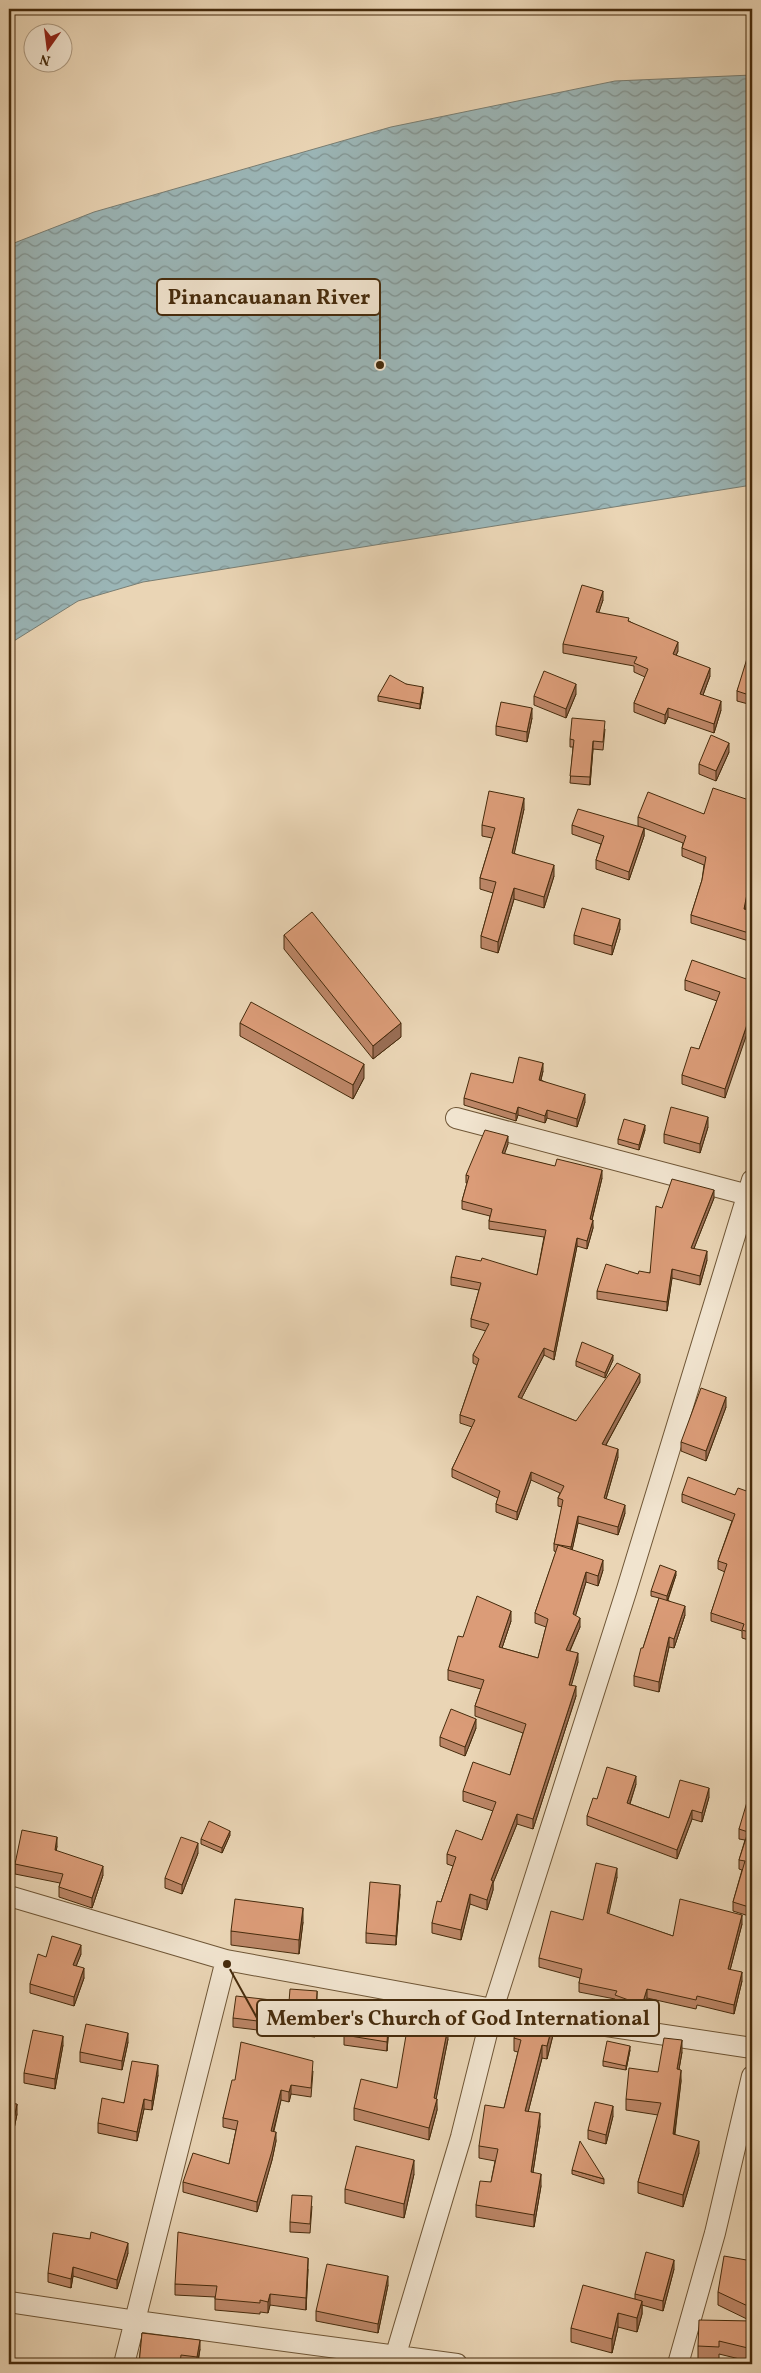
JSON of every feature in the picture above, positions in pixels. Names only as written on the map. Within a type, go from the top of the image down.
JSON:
[{"type":"street","points":[[394,2360],[461,2138],[493,2009],[624,1599],[750,1188],[456,1118]]},
{"type":"street","points":[[9,1896],[226,1960],[493,2009],[752,2048]]},
{"type":"street","points":[[124,2364],[226,1960]]},
{"type":"street","points":[[678,2364],[715,2233],[752,2076]]},
{"type":"street","points":[[9,2302],[394,2360],[457,2364]]},
{"type":"water","points":[[752,75],[752,485],[143,582],[78,601],[9,644],[9,245],[94,212],[391,127],[615,81]]},
{"type":"building","points":[[582,585],[603,591],[596,612],[629,618],[628,621],[678,642],[673,654],[710,668],[700,694],[721,701],[714,724],[668,708],[665,715],[634,703],[648,669],[634,663],[637,657],[563,644]]},
{"type":"building","points":[[749,652],[752,652],[752,696],[737,691]]},
{"type":"building","points":[[544,671],[576,684],[566,709],[534,696]]},
{"type":"building","points":[[390,675],[406,684],[423,687],[420,704],[378,696]]},
{"type":"building","points":[[501,702],[532,708],[527,732],[496,726]]},
{"type":"building","points":[[572,718],[605,721],[603,742],[593,741],[590,777],[570,776],[574,740],[570,739]]},
{"type":"building","points":[[711,735],[729,743],[716,771],[699,764]]},
{"type":"building","points":[[713,788],[752,801],[752,874],[744,909],[752,911],[752,934],[691,915],[702,880],[706,857],[682,848],[686,836],[638,817],[648,792],[704,814]]},
{"type":"building","points":[[489,791],[524,798],[512,853],[554,865],[544,897],[514,888],[498,942],[481,936],[496,882],[480,878],[495,828],[482,825]]},
{"type":"building","points":[[578,809],[644,828],[629,872],[596,860],[604,836],[572,825]]},
{"type":"building","points":[[582,908],[620,919],[612,946],[574,935]]},
{"type":"building","points":[[312,912],[401,1023],[373,1046],[284,935]]},
{"type":"building","points":[[692,960],[752,981],[752,1010],[725,1089],[682,1075],[691,1047],[699,1049],[720,992],[685,980]]},
{"type":"building","points":[[251,1002],[364,1064],[353,1085],[240,1023]]},
{"type":"building","points":[[519,1057],[543,1063],[539,1080],[585,1094],[577,1119],[547,1110],[545,1116],[518,1107],[516,1114],[464,1098],[471,1073],[513,1083]]},
{"type":"building","points":[[671,1107],[708,1117],[700,1144],[664,1134]]},
{"type":"building","points":[[624,1119],[645,1125],[639,1145],[618,1139]]},
{"type":"building","points":[[485,1130],[508,1136],[502,1153],[555,1166],[557,1159],[602,1170],[590,1219],[593,1220],[587,1241],[577,1238],[554,1352],[544,1348],[518,1397],[576,1421],[617,1363],[640,1374],[602,1444],[618,1449],[604,1498],[625,1505],[618,1527],[578,1516],[571,1547],[554,1544],[563,1500],[558,1498],[564,1486],[531,1472],[517,1512],[496,1504],[500,1491],[452,1469],[475,1420],[460,1415],[479,1359],[473,1355],[489,1324],[471,1319],[481,1283],[451,1277],[456,1256],[481,1261],[482,1258],[537,1275],[546,1230],[489,1221],[492,1209],[462,1201],[469,1176],[466,1175]]},
{"type":"building","points":[[672,1179],[714,1190],[691,1248],[707,1251],[700,1276],[672,1269],[667,1302],[597,1291],[606,1264],[638,1274],[639,1271],[650,1273],[656,1206],[662,1208]]},
{"type":"building","points":[[582,1342],[613,1355],[605,1373],[576,1361]]},
{"type":"building","points":[[701,1388],[726,1397],[706,1451],[681,1442]]},
{"type":"building","points":[[688,1477],[735,1495],[738,1488],[752,1493],[752,1633],[742,1630],[744,1624],[711,1613],[727,1564],[718,1561],[735,1514],[682,1494]]},
{"type":"building","points":[[558,1545],[603,1560],[598,1576],[586,1572],[573,1614],[580,1618],[566,1650],[578,1653],[569,1685],[576,1686],[533,1819],[517,1814],[491,1880],[493,1881],[487,1900],[470,1894],[461,1930],[432,1923],[437,1901],[441,1902],[456,1857],[447,1854],[456,1830],[482,1840],[496,1802],[463,1791],[473,1762],[510,1775],[526,1724],[475,1706],[484,1680],[448,1670],[458,1636],[463,1637],[477,1596],[511,1611],[499,1647],[538,1658],[548,1619],[535,1613]]},
{"type":"building","points":[[660,1565],[676,1571],[667,1596],[651,1591]]},
{"type":"building","points":[[659,1598],[685,1606],[674,1639],[669,1637],[659,1682],[634,1676],[641,1648],[643,1648]]},
{"type":"building","points":[[451,1709],[476,1719],[465,1747],[440,1737]]},
{"type":"building","points":[[607,1767],[636,1776],[627,1803],[669,1818],[680,1780],[709,1788],[702,1813],[692,1810],[677,1850],[587,1816],[593,1798],[597,1799]]},
{"type":"building","points":[[747,1802],[752,1804],[752,1908],[733,1902],[745,1861],[739,1860],[748,1832],[739,1829]]},
{"type":"building","points":[[209,1821],[230,1831],[222,1848],[201,1839]]},
{"type":"building","points":[[22,1830],[57,1837],[55,1850],[103,1866],[92,1898],[59,1887],[63,1874],[15,1864]]},
{"type":"building","points":[[181,1837],[198,1843],[182,1885],[165,1878]]},
{"type":"building","points":[[596,1863],[617,1868],[607,1913],[673,1936],[680,1899],[742,1915],[728,1969],[742,1972],[734,2005],[697,1996],[696,2000],[647,1989],[642,2005],[615,1995],[617,1991],[579,1983],[582,1969],[539,1958],[551,1911],[583,1920]]},
{"type":"building","points":[[370,1882],[400,1885],[396,1936],[366,1933]]},
{"type":"building","points":[[235,1899],[303,1908],[299,1940],[231,1931]]},
{"type":"building","points":[[52,1936],[81,1945],[73,1965],[84,1968],[74,1997],[30,1984],[38,1954],[46,1957]]},
{"type":"building","points":[[290,1989],[317,1991],[315,2028],[233,2018],[236,1996],[289,2002]]},
{"type":"building","points":[[350,2000],[386,2006],[385,2015],[389,2016],[387,2042],[344,2035]]},
{"type":"building","points":[[520,2012],[554,2019],[547,2046],[542,2045],[525,2111],[540,2113],[531,2172],[541,2174],[534,2215],[476,2205],[480,2181],[491,2182],[498,2149],[479,2146],[485,2105],[504,2108],[521,2040],[514,2038]]},
{"type":"building","points":[[409,2018],[448,2027],[434,2098],[437,2099],[429,2128],[354,2108],[361,2079],[397,2088]]},
{"type":"building","points":[[86,2024],[128,2033],[122,2061],[80,2052]]},
{"type":"building","points":[[33,2030],[63,2036],[55,2079],[24,2073]]},
{"type":"building","points":[[664,2038],[682,2040],[677,2069],[681,2070],[673,2134],[699,2141],[683,2195],[638,2182],[661,2103],[626,2099],[629,2068],[658,2072]]},
{"type":"building","points":[[607,2041],[630,2046],[626,2066],[603,2061]]},
{"type":"building","points":[[241,2042],[313,2061],[311,2088],[291,2085],[289,2092],[281,2090],[271,2131],[276,2132],[272,2151],[257,2202],[183,2182],[193,2153],[229,2164],[238,2121],[223,2118],[232,2080],[235,2080]]},
{"type":"building","points":[[132,2061],[158,2065],[152,2101],[144,2099],[137,2132],[98,2123],[102,2098],[124,2103]]},
{"type":"building","points":[[595,2102],[613,2106],[606,2135],[588,2130]]},
{"type":"building","points":[[9,2103],[17,2104],[11,2134],[9,2134]]},
{"type":"building","points":[[580,2141],[604,2179],[572,2170]]},
{"type":"building","points":[[356,2146],[414,2160],[404,2204],[345,2189]]},
{"type":"building","points":[[292,2195],[312,2196],[310,2224],[290,2222]]},
{"type":"building","points":[[9,2211],[14,2212],[10,2255],[9,2255]]},
{"type":"building","points":[[91,2232],[128,2243],[117,2280],[73,2267],[71,2279],[48,2273],[53,2233],[90,2239]]},
{"type":"building","points":[[178,2232],[308,2258],[306,2298],[270,2294],[268,2302],[260,2300],[260,2303],[215,2299],[217,2286],[175,2284]]},
{"type":"building","points":[[646,2252],[674,2260],[663,2301],[635,2294]]},
{"type":"building","points":[[724,2256],[752,2261],[752,2308],[718,2292]]},
{"type":"building","points":[[327,2264],[388,2276],[378,2324],[316,2311]]},
{"type":"building","points":[[583,2285],[642,2301],[637,2318],[618,2313],[612,2339],[571,2328]]},
{"type":"building","points":[[9,2314],[12,2315],[9,2329]]},
{"type":"building","points":[[699,2320],[752,2321],[752,2349],[719,2341],[719,2347],[698,2346]]},
{"type":"building","points":[[142,2333],[200,2340],[197,2357],[181,2355],[180,2364],[139,2364]]},
{"type":"place","name":"Pinancauanan River","points":[[380,365]]},
{"type":"place","name":"Member's Church of God International","points":[[227,1964]]}]
